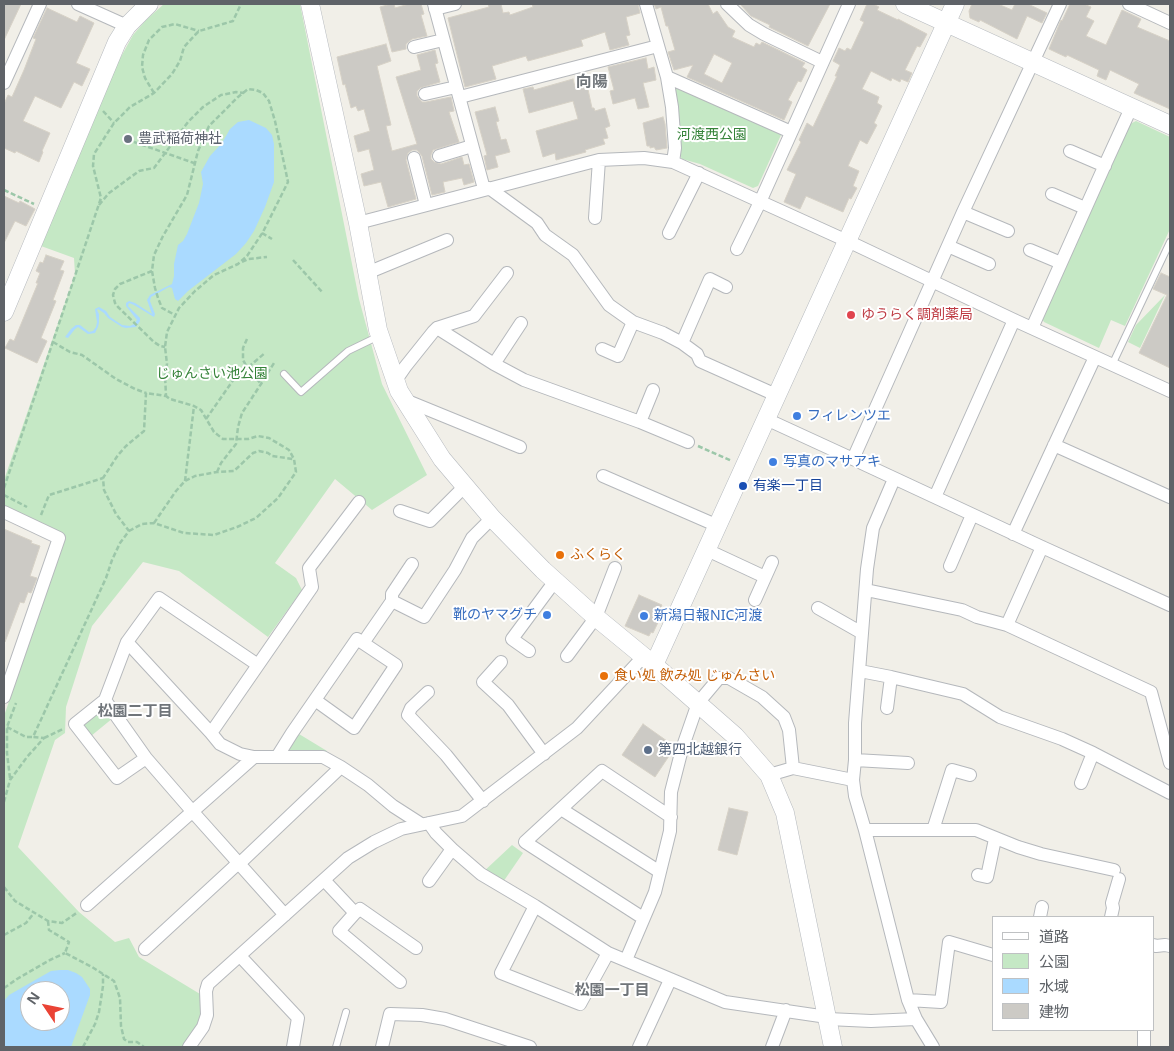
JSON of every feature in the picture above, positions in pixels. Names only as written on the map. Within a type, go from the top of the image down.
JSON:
[{"type":"street","points":[[4,83],[8,64],[40,4]]},
{"type":"street","points":[[78,4],[127,26]]},
{"type":"street","points":[[4,312],[117,42],[127,26],[149,4]]},
{"type":"street","points":[[310,4],[358,223],[378,330],[400,391],[442,459],[492,518],[555,581],[735,736],[769,775],[785,813],[834,1047]]},
{"type":"street","points":[[455,4],[434,6],[472,146],[486,189],[537,223],[545,235],[573,255],[609,305],[633,322],[663,333],[682,343],[697,354],[700,360],[776,395]]},
{"type":"street","points":[[646,4],[667,77],[672,107],[675,148],[673,162]]},
{"type":"street","points":[[728,4],[748,25],[822,62]]},
{"type":"street","points":[[737,249],[760,202],[848,4]]},
{"type":"street","points":[[905,4],[1170,126]]},
{"type":"street","points":[[189,1047],[203,1027],[207,1015],[206,991],[208,984],[348,858],[374,842],[401,829],[462,816],[577,728],[648,661],[718,526],[955,4]]},
{"type":"street","points":[[853,459],[963,212],[1060,4]]},
{"type":"street","points":[[1129,4],[1156,9],[1170,23]]},
{"type":"street","points":[[414,47],[443,40]]},
{"type":"street","points":[[425,94],[458,92],[658,46]]},
{"type":"street","points":[[667,77],[791,132]]},
{"type":"street","points":[[1032,328],[1131,108]]},
{"type":"street","points":[[439,156],[472,146]]},
{"type":"street","points":[[1070,151],[1105,166]]},
{"type":"street","points":[[414,158],[426,205]]},
{"type":"street","points":[[358,223],[599,160],[644,158],[673,162],[1170,391]]},
{"type":"street","points":[[596,218],[599,160]]},
{"type":"street","points":[[669,234],[699,173]]},
{"type":"street","points":[[1052,194],[1085,208]]},
{"type":"street","points":[[963,212],[1008,231]]},
{"type":"street","points":[[367,272],[447,240]]},
{"type":"street","points":[[948,246],[989,264]]},
{"type":"street","points":[[1030,250],[1061,263]]},
{"type":"street","points":[[396,380],[432,332],[437,328],[474,316],[507,274]]},
{"type":"street","points":[[682,343],[710,279],[726,287]]},
{"type":"street","points":[[935,497],[1014,320]]},
{"type":"street","points":[[602,349],[618,356],[633,322]]},
{"type":"street","points":[[494,364],[521,324]]},
{"type":"street","points":[[437,328],[494,364],[524,380],[640,422],[688,442]]},
{"type":"street","points":[[1013,534],[1095,357]]},
{"type":"street","points":[[640,422],[653,390]]},
{"type":"street","points":[[405,400],[520,447]]},
{"type":"street","points":[[766,419],[1042,548],[1170,605]]},
{"type":"street","points":[[1054,445],[1170,497]]},
{"type":"street","points":[[603,476],[718,526]]},
{"type":"street","points":[[894,479],[873,528],[867,569],[855,723],[853,780],[855,796],[908,1000],[916,1019],[933,1047]]},
{"type":"street","points":[[400,510],[430,521],[464,486]]},
{"type":"street","points":[[211,733],[312,587],[309,568],[359,502]]},
{"type":"street","points":[[4,512],[59,538],[4,697]]},
{"type":"street","points":[[950,566],[972,515]]},
{"type":"street","points":[[392,601],[424,617],[455,570],[472,538],[492,518]]},
{"type":"street","points":[[1007,625],[1042,548]]},
{"type":"street","points":[[706,550],[765,578]]},
{"type":"street","points":[[755,600],[772,562]]},
{"type":"street","points":[[363,643],[392,601],[392,594],[412,564]]},
{"type":"street","points":[[567,656],[596,617],[615,568]]},
{"type":"street","points":[[529,651],[512,639],[555,581]]},
{"type":"street","points":[[866,590],[962,610],[977,617],[1007,625],[1150,692],[1170,763]]},
{"type":"street","points":[[146,758],[117,778],[75,724],[105,700],[127,642],[159,598],[258,665]]},
{"type":"street","points":[[818,608],[862,633]]},
{"type":"street","points":[[278,757],[315,700],[357,639],[396,665],[354,728],[315,700]]},
{"type":"street","points":[[127,642],[220,744],[240,754],[254,757],[322,757],[341,767],[368,785],[393,806],[425,823],[481,874],[608,953],[725,1002],[828,1018],[871,1021],[916,1019]]},
{"type":"street","points":[[501,662],[483,682],[508,705],[544,754]]},
{"type":"street","points":[[860,671],[963,694],[1000,717],[1062,739],[1170,793]]},
{"type":"street","points":[[887,708],[891,677]]},
{"type":"street","points":[[626,960],[656,892],[670,831],[672,792],[682,749],[698,703],[719,678],[729,678],[762,697],[784,717],[789,730],[793,768]]},
{"type":"street","points":[[428,692],[411,708],[408,715],[446,755],[483,801]]},
{"type":"street","points":[[105,700],[146,758],[285,915]]},
{"type":"street","points":[[1081,783],[1093,753]]},
{"type":"street","points":[[88,905],[254,757]]},
{"type":"street","points":[[855,760],[908,763]]},
{"type":"street","points":[[145,949],[239,864],[341,767]]},
{"type":"street","points":[[769,775],[793,768],[853,780]]},
{"type":"street","points":[[933,830],[952,770],[970,775]]},
{"type":"street","points":[[644,918],[525,842],[602,771],[670,817]]},
{"type":"street","points":[[561,809],[660,872]]},
{"type":"street","points":[[865,830],[976,830],[1018,847],[1116,874],[1111,916]]},
{"type":"street","points":[[978,875],[987,877],[995,838]]},
{"type":"street","points":[[429,881],[452,849]]},
{"type":"street","points":[[324,880],[355,913]]},
{"type":"street","points":[[535,906],[501,973],[580,1004],[608,953]]},
{"type":"street","points":[[400,982],[338,931],[360,909],[416,948]]},
{"type":"street","points":[[908,1000],[941,1002],[949,942],[992,954]]},
{"type":"street","points":[[1154,946],[1170,946]]},
{"type":"street","points":[[240,956],[298,1018],[293,1047]]},
{"type":"street","points":[[639,1047],[670,980]]},
{"type":"street","points":[[772,1047],[786,1010]]},
{"type":"street","points":[[382,1047],[390,1014],[422,1015],[444,1019],[530,1047]]},
{"type":"street","points":[[1144,1031],[1144,1047]]},
{"type":"lane","points":[[1112,365],[1170,242]]},
{"type":"lane","points":[[284,374],[300,392],[348,351],[380,335]]},
{"type":"lane","points":[[336,1047],[346,1012]]},
{"type":"path","points":[[4,488],[101,198],[93,166],[94,154],[114,122],[130,107],[154,93],[172,74],[180,60],[184,47],[199,31],[233,20],[241,4]]},
{"type":"path","points":[[154,93],[145,78],[142,67],[143,55],[149,40],[162,27],[175,24],[199,31]]},
{"type":"path","points":[[175,315],[162,308],[155,288],[152,271],[154,255],[187,195],[194,163],[209,126],[248,89],[263,93],[269,102],[288,182],[262,233],[247,256],[238,264]]},
{"type":"path","points":[[98,206],[109,193],[139,171],[154,168],[188,122],[203,107],[221,95],[236,92],[244,93]]},
{"type":"path","points":[[98,106],[114,122]]},
{"type":"path","points":[[134,142],[194,163]]},
{"type":"path","points":[[4,190],[47,210]]},
{"type":"path","points":[[262,233],[272,239]]},
{"type":"path","points":[[166,396],[165,375],[167,364],[165,347],[167,332],[179,308],[214,276],[248,259],[267,257]]},
{"type":"path","points":[[293,260],[323,293]]},
{"type":"path","points":[[152,271],[120,284],[115,289],[113,295],[118,307],[154,342],[165,347]]},
{"type":"path","points":[[247,339],[243,348],[243,360],[262,384]]},
{"type":"path","points":[[33,737],[106,578],[112,560],[120,543],[129,531],[142,524],[154,523],[184,532],[214,535],[237,528],[256,518],[278,498],[296,472],[294,459],[289,450],[269,438],[258,436],[248,439],[223,439],[214,432],[201,410],[194,406],[166,396],[135,389],[116,379],[82,355],[70,352],[53,342]]},
{"type":"path","points":[[206,419],[234,379],[265,353]]},
{"type":"path","points":[[217,472],[221,463],[236,444],[242,414],[274,363]]},
{"type":"path","points":[[129,531],[116,514],[104,490],[104,478],[118,455],[144,431],[146,393]]},
{"type":"path","points":[[185,481],[194,406]]},
{"type":"path","points":[[688,442],[736,462]]},
{"type":"path","points":[[154,523],[176,491],[185,481],[195,476],[234,471],[253,453],[259,451],[272,456],[294,459]]},
{"type":"path","points":[[41,515],[49,495],[104,478]]},
{"type":"path","points":[[4,802],[10,780],[44,738],[75,724]]},
{"type":"path","points":[[8,727],[26,737],[44,738]]},
{"type":"path","points":[[4,887],[15,901],[48,921],[62,922],[88,905]]},
{"type":"path","points":[[4,935],[26,923],[34,913]]},
{"type":"path","points":[[4,988],[65,953],[69,942],[49,930],[48,921]]},
{"type":"path","points":[[65,953],[114,981],[120,998],[121,1026],[124,1039],[128,1042],[137,1042],[144,1047]]},
{"type":"path","points":[[83,1047],[99,1012],[104,986],[103,974]]},
{"type":"green space","name":"じゅんさい池公園","points":[[164,4],[300,4],[359,299],[382,384],[427,475],[372,510],[335,479],[275,563],[296,578],[302,590],[268,637],[179,571],[143,562],[92,626],[66,707],[65,733],[55,740],[18,847],[79,912],[115,942],[129,938],[139,957],[200,994],[202,1010],[200,1023],[182,1047],[4,1047],[4,716],[65,535],[4,506],[4,480],[75,274],[74,258],[41,246],[117,64],[133,35]]},
{"type":"green space","name":"河渡西公園","points":[[678,85],[780,131],[781,135],[758,186],[753,188],[700,164],[682,159],[679,154],[679,119],[675,89]]},
{"type":"green space","points":[[1136,121],[1170,137],[1170,229],[1125,326],[1111,320],[1099,348],[1044,322],[1041,317],[1130,124]]},
{"type":"green space","points":[[1165,295],[1140,348],[1128,342],[1136,325]]},
{"type":"green space","points":[[100,707],[106,710],[113,718],[91,736],[84,727],[84,720]]},
{"type":"green space","points":[[299,734],[327,751],[324,754],[292,754],[289,749]]},
{"type":"green space","points":[[512,845],[523,853],[501,885],[481,874]]},
{"type":"water","points":[[249,120],[266,128],[272,135],[274,144],[274,182],[254,231],[246,243],[236,254],[178,301],[175,299],[172,288],[169,287],[151,297],[150,301],[155,314],[154,317],[129,303],[128,306],[140,318],[136,327],[122,327],[98,309],[99,323],[95,333],[88,334],[78,327],[68,338],[65,337],[76,325],[80,325],[89,332],[93,331],[97,322],[95,309],[99,307],[122,325],[130,326],[137,320],[126,306],[126,303],[129,301],[152,314],[147,300],[150,295],[172,284],[178,245],[187,234],[199,203],[203,184],[201,172],[230,129],[238,122]]},
{"type":"water","points":[[68,970],[82,977],[90,989],[90,995],[71,1047],[4,1047],[4,1001],[9,995],[20,989],[20,1031],[70,1031],[70,981],[34,981],[51,971]]},
{"type":"building","points":[[4,4],[21,4],[4,40]]},
{"type":"building","points":[[394,4],[395,8],[409,4],[421,4],[424,14],[421,15],[427,36],[412,39],[406,44],[406,49],[392,52],[380,7]]},
{"type":"building","points":[[488,4],[501,4],[503,13],[509,12],[510,15],[533,7],[532,4],[638,4],[640,13],[626,17],[630,35],[626,36],[629,45],[610,50],[605,32],[581,40],[583,46],[528,61],[526,56],[492,66],[496,79],[465,87],[448,18],[489,7]]},
{"type":"building","points":[[654,4],[708,4],[713,14],[717,11],[728,27],[735,31],[732,37],[754,47],[756,43],[760,45],[762,42],[805,63],[802,67],[807,70],[801,82],[798,81],[788,100],[792,102],[784,120],[687,77],[693,65],[674,70],[668,52],[675,50],[668,26],[666,26],[661,7],[656,9]],"holes":[[[714,54],[732,63],[722,83],[704,74]]]},
{"type":"building","points":[[740,4],[830,4],[808,46],[751,16]]},
{"type":"building","points":[[867,4],[879,7],[877,10],[927,34],[920,47],[917,46],[905,70],[912,73],[908,82],[901,79],[900,82],[892,78],[891,81],[871,71],[862,89],[879,97],[877,103],[882,106],[874,123],[877,125],[867,144],[860,140],[848,166],[859,171],[853,186],[857,188],[851,199],[849,198],[843,212],[806,196],[800,209],[784,202],[796,174],[787,170],[801,142],[799,140],[807,123],[813,127],[837,76],[835,76],[840,65],[833,61],[839,48],[845,51],[847,48],[851,50],[864,22],[860,20]]},
{"type":"building","points":[[972,4],[998,4],[1012,10],[1015,4],[1028,4],[1047,13],[1042,23],[1027,16],[1017,39],[980,20],[979,22],[970,18],[969,11]]},
{"type":"building","points":[[1070,4],[1084,4],[1091,7],[1086,17],[1094,21],[1086,36],[1106,45],[1122,10],[1141,19],[1137,27],[1170,41],[1170,109],[1134,93],[1139,84],[1110,70],[1106,80],[1097,76],[1099,70],[1049,49]]},
{"type":"building","points":[[47,8],[77,22],[80,16],[94,23],[76,63],[90,69],[82,86],[74,82],[61,108],[35,96],[23,121],[50,133],[39,162],[16,151],[15,153],[4,148],[4,104],[8,95],[12,97],[36,39],[33,38]]},
{"type":"building","points":[[386,44],[391,61],[377,66],[391,125],[386,126],[392,151],[417,144],[396,77],[421,70],[417,55],[435,50],[438,63],[435,64],[440,82],[420,88],[417,91],[417,96],[422,102],[451,97],[454,111],[449,112],[459,142],[433,150],[431,159],[441,164],[462,157],[464,165],[469,164],[474,182],[464,185],[462,178],[443,182],[445,192],[432,195],[422,156],[417,150],[412,150],[408,153],[406,160],[416,199],[388,207],[381,182],[364,186],[361,174],[374,170],[369,149],[358,152],[354,136],[370,131],[364,109],[358,111],[356,106],[351,108],[345,84],[343,85],[337,57]]},
{"type":"building","points":[[646,58],[648,69],[654,67],[656,80],[643,83],[649,107],[638,109],[635,98],[613,104],[610,91],[614,90],[608,67]]},
{"type":"building","points":[[573,79],[575,87],[587,85],[592,108],[595,111],[605,108],[610,126],[605,128],[608,138],[603,139],[605,144],[585,150],[586,152],[556,160],[555,153],[543,157],[536,131],[578,119],[573,101],[529,113],[523,89],[533,87],[534,90]]},
{"type":"building","points":[[495,107],[499,121],[496,122],[501,140],[506,139],[510,152],[495,156],[498,167],[487,170],[484,156],[487,155],[475,112]]},
{"type":"building","points":[[663,117],[667,148],[656,150],[654,147],[650,148],[650,146],[647,146],[643,123]]},
{"type":"building","points":[[4,196],[19,203],[20,201],[35,209],[26,226],[15,221],[4,243]]},
{"type":"building","points":[[46,255],[64,261],[60,270],[64,271],[53,300],[56,301],[41,338],[47,341],[37,363],[5,348],[10,339],[14,341],[38,283],[36,283],[40,273],[36,271],[40,262],[43,263]]},
{"type":"building","points":[[1161,273],[1170,277],[1170,368],[1139,353],[1167,295],[1153,289]]},
{"type":"building","points":[[4,529],[40,546],[30,576],[37,578],[31,593],[28,592],[24,603],[20,602],[5,642],[4,642]]},
{"type":"building","points":[[639,595],[662,605],[657,615],[661,616],[653,633],[651,632],[649,636],[625,626]]},
{"type":"building","points":[[643,724],[674,746],[655,777],[622,755]]},
{"type":"building","points":[[729,808],[748,812],[737,855],[718,850]]},
{"type":"place","name":"豊武稲荷神社","points":[[128,139]]},
{"type":"place","name":"ゆうらく調剤薬局","points":[[851,315]]},
{"type":"place","name":"フィレンツエ","points":[[797,416]]},
{"type":"place","name":"写真のマサアキ","points":[[773,462]]},
{"type":"place","name":"有楽一丁目","points":[[743,486]]},
{"type":"place","name":"ふくらく","points":[[560,555]]},
{"type":"place","name":"靴のヤマグチ","points":[[547,615]]},
{"type":"place","name":"新潟日報NIC河渡","points":[[644,616]]},
{"type":"place","name":"食い処 飲み処 じゅんさい","points":[[604,676]]},
{"type":"place","name":"第四北越銀行","points":[[648,750]]},
{"type":"district","name":"向陽","points":[[592,82]]},
{"type":"district","name":"松園二丁目","points":[[135,712]]},
{"type":"district","name":"松園一丁目","points":[[612,991]]}]
